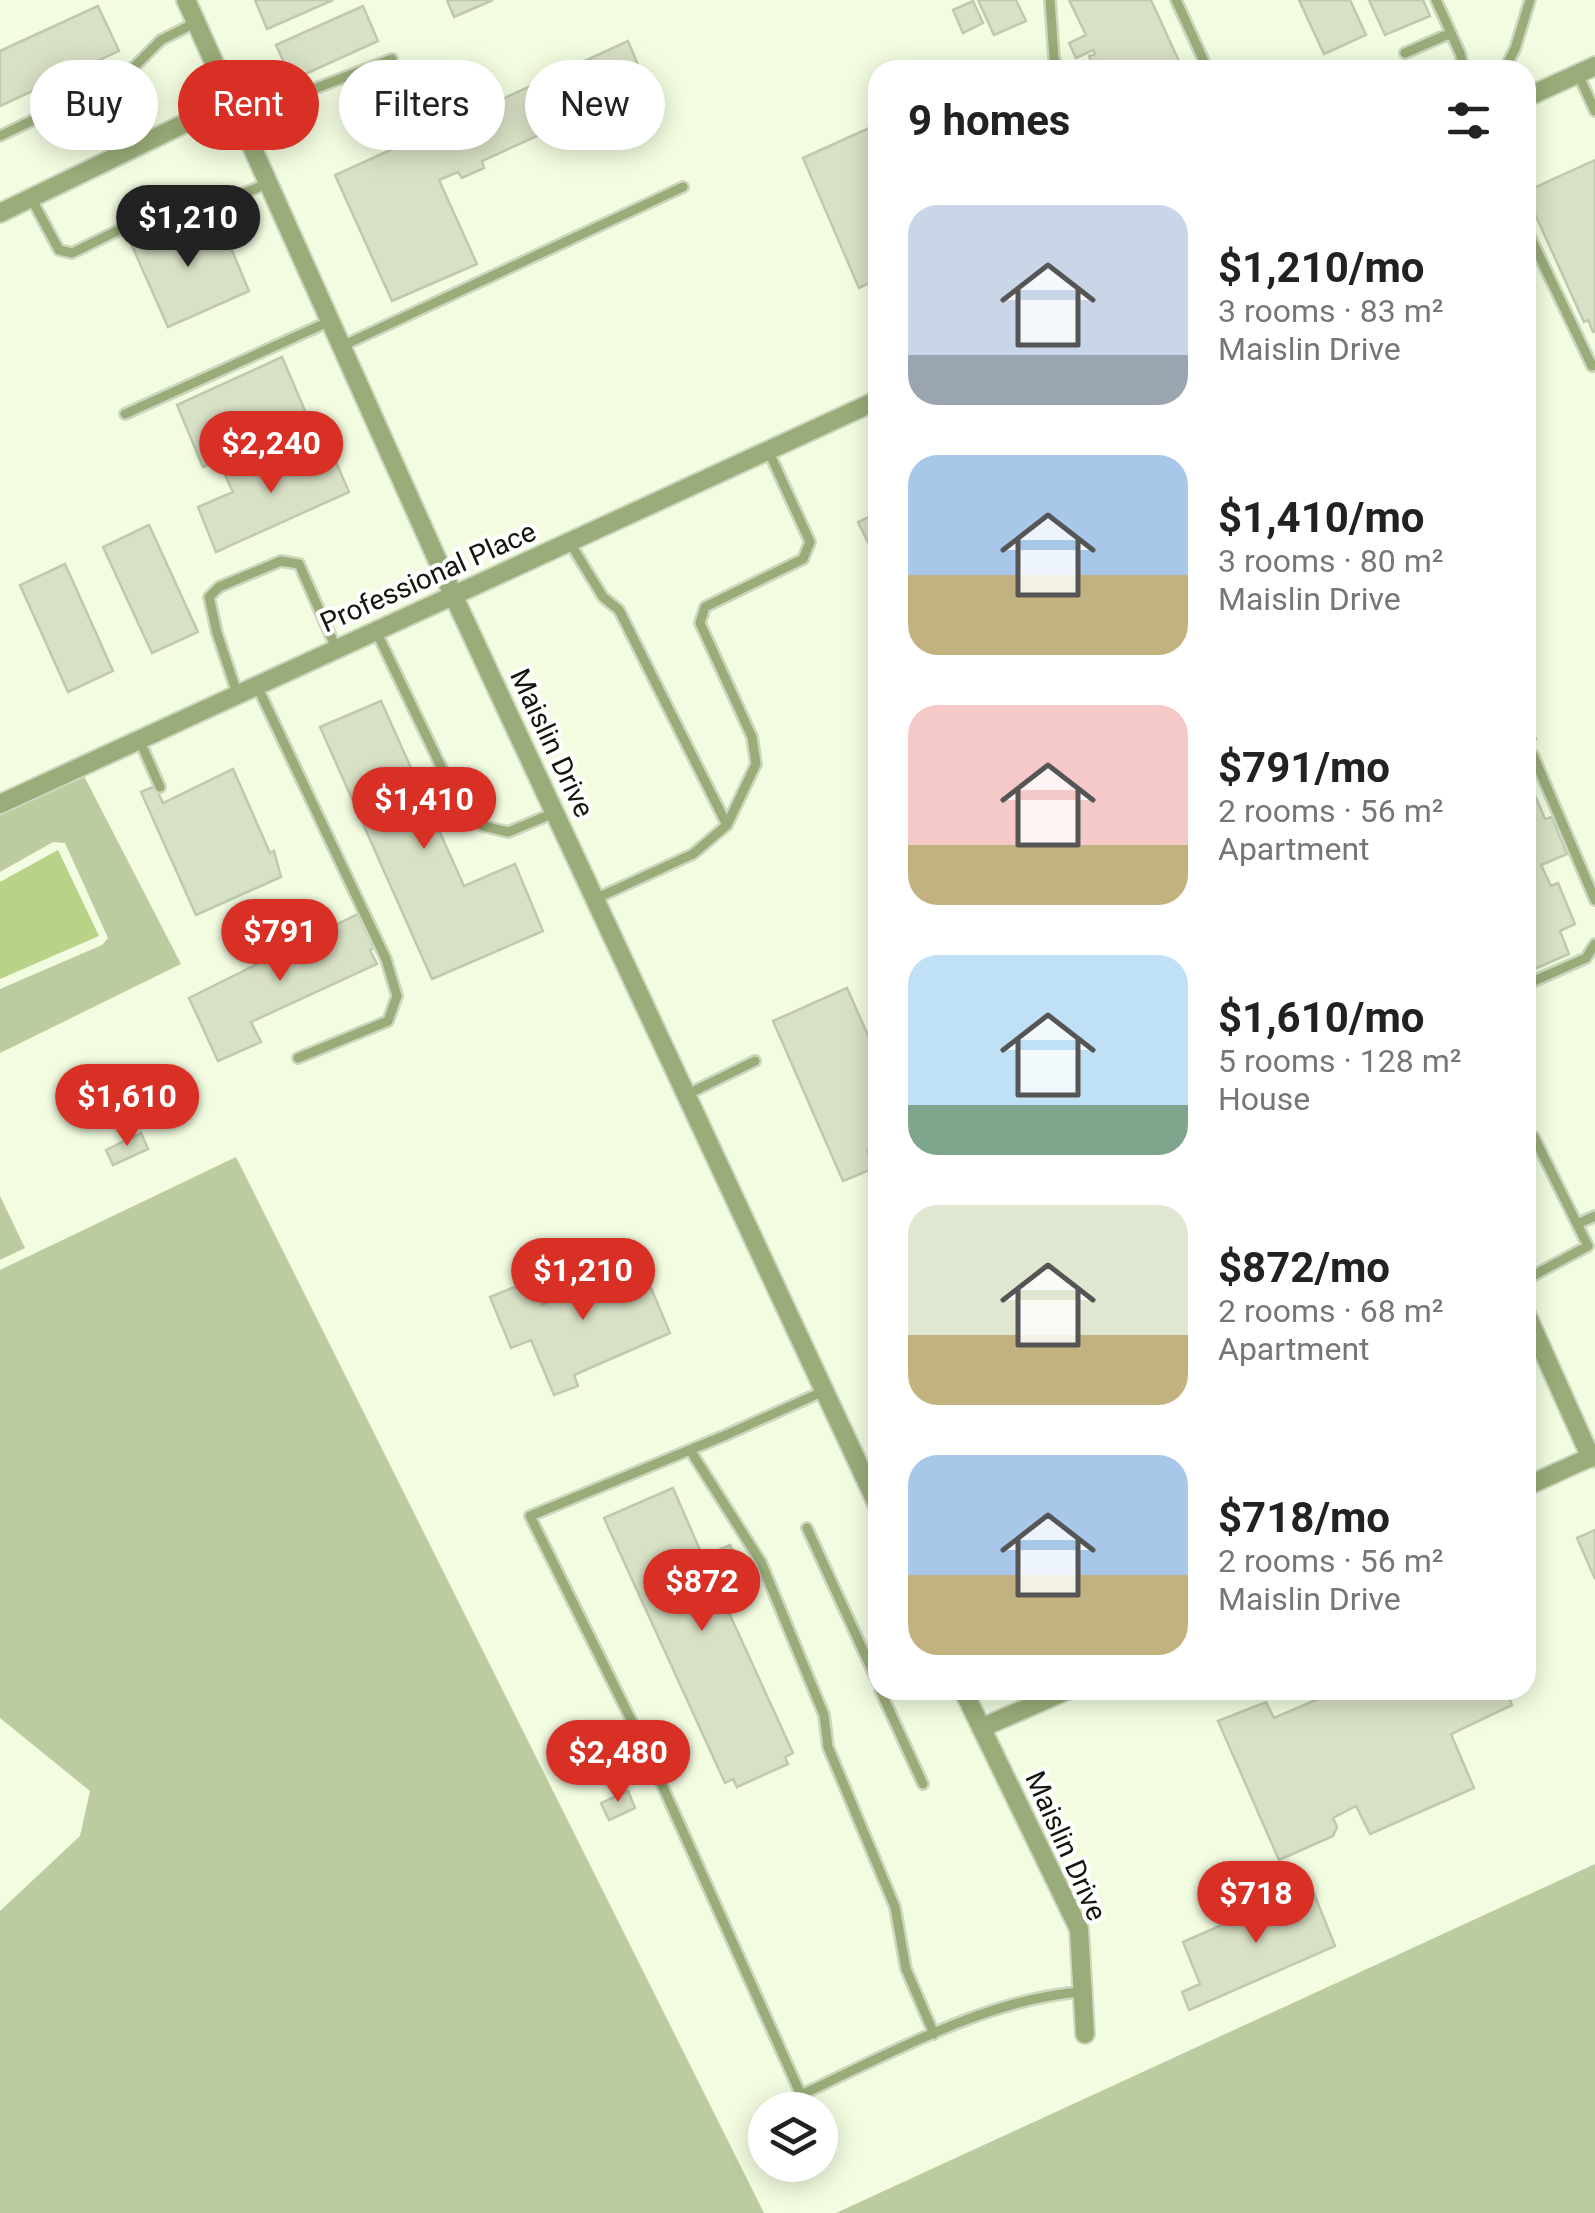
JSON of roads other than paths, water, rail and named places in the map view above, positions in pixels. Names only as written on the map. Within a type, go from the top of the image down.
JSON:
[{"type":"street","name":"Maislin Drive","points":[[186,0],[212,60]]},
{"type":"street","points":[[1536,93],[1586,70]]},
{"type":"street","points":[[0,213],[178,134]]},
{"type":"street","name":"Maislin Drive","points":[[251,150],[454,597],[868,1485]]},
{"type":"street","name":"Professional Place","points":[[0,804],[868,405]]},
{"type":"street","points":[[1536,1335],[1593,1456],[1536,1478]]},
{"type":"street","name":"Maislin Drive","points":[[968,1700],[1079,1929],[1086,2034]]},
{"type":"street","points":[[981,1728],[1045,1700]]},
{"type":"lane","points":[[1050,0],[1055,60]]},
{"type":"lane","points":[[1176,0],[1203,60]]},
{"type":"lane","points":[[1436,0],[1460,60]]},
{"type":"lane","points":[[1510,60],[1530,0]]},
{"type":"lane","points":[[0,136],[125,76],[161,40],[195,22]]},
{"type":"lane","points":[[1405,54],[1451,33]]},
{"type":"lane","points":[[319,83],[392,59]]},
{"type":"lane","points":[[1586,70],[1595,111]]},
{"type":"lane","points":[[31,198],[59,250],[72,253],[174,203],[213,206],[266,184]]},
{"type":"lane","points":[[340,348],[683,187]]},
{"type":"lane","points":[[1536,249],[1592,366],[1595,364]]},
{"type":"lane","points":[[125,414],[328,322]]},
{"type":"lane","points":[[595,899],[693,854],[727,825],[756,764],[752,737],[700,623],[705,607],[803,559],[810,542],[768,450]]},
{"type":"lane","points":[[570,542],[603,597],[618,610],[727,825]]},
{"type":"lane","points":[[236,693],[209,597],[219,587],[281,561],[299,564],[336,648]]},
{"type":"lane","points":[[376,631],[448,781],[468,814],[483,826],[508,832],[554,813]]},
{"type":"lane","points":[[256,683],[386,959],[397,996],[388,1020],[298,1058]]},
{"type":"lane","points":[[139,739],[160,787]]},
{"type":"lane","points":[[1536,762],[1595,900]]},
{"type":"lane","points":[[1536,980],[1586,958],[1595,944]]},
{"type":"lane","points":[[686,1095],[755,1061]]},
{"type":"lane","points":[[1536,1142],[1588,1246],[1536,1274]]},
{"type":"lane","points":[[1577,1224],[1595,1216]]},
{"type":"lane","points":[[824,1391],[530,1516],[650,1758],[801,2095],[934,2034],[1048,1994],[1083,1992]]},
{"type":"lane","points":[[690,1450],[761,1562],[824,1714],[828,1746],[896,1907],[906,1969],[934,2034]]},
{"type":"lane","points":[[806,1528],[868,1651]]},
{"type":"lane","points":[[885,1700],[923,1784]]}]
